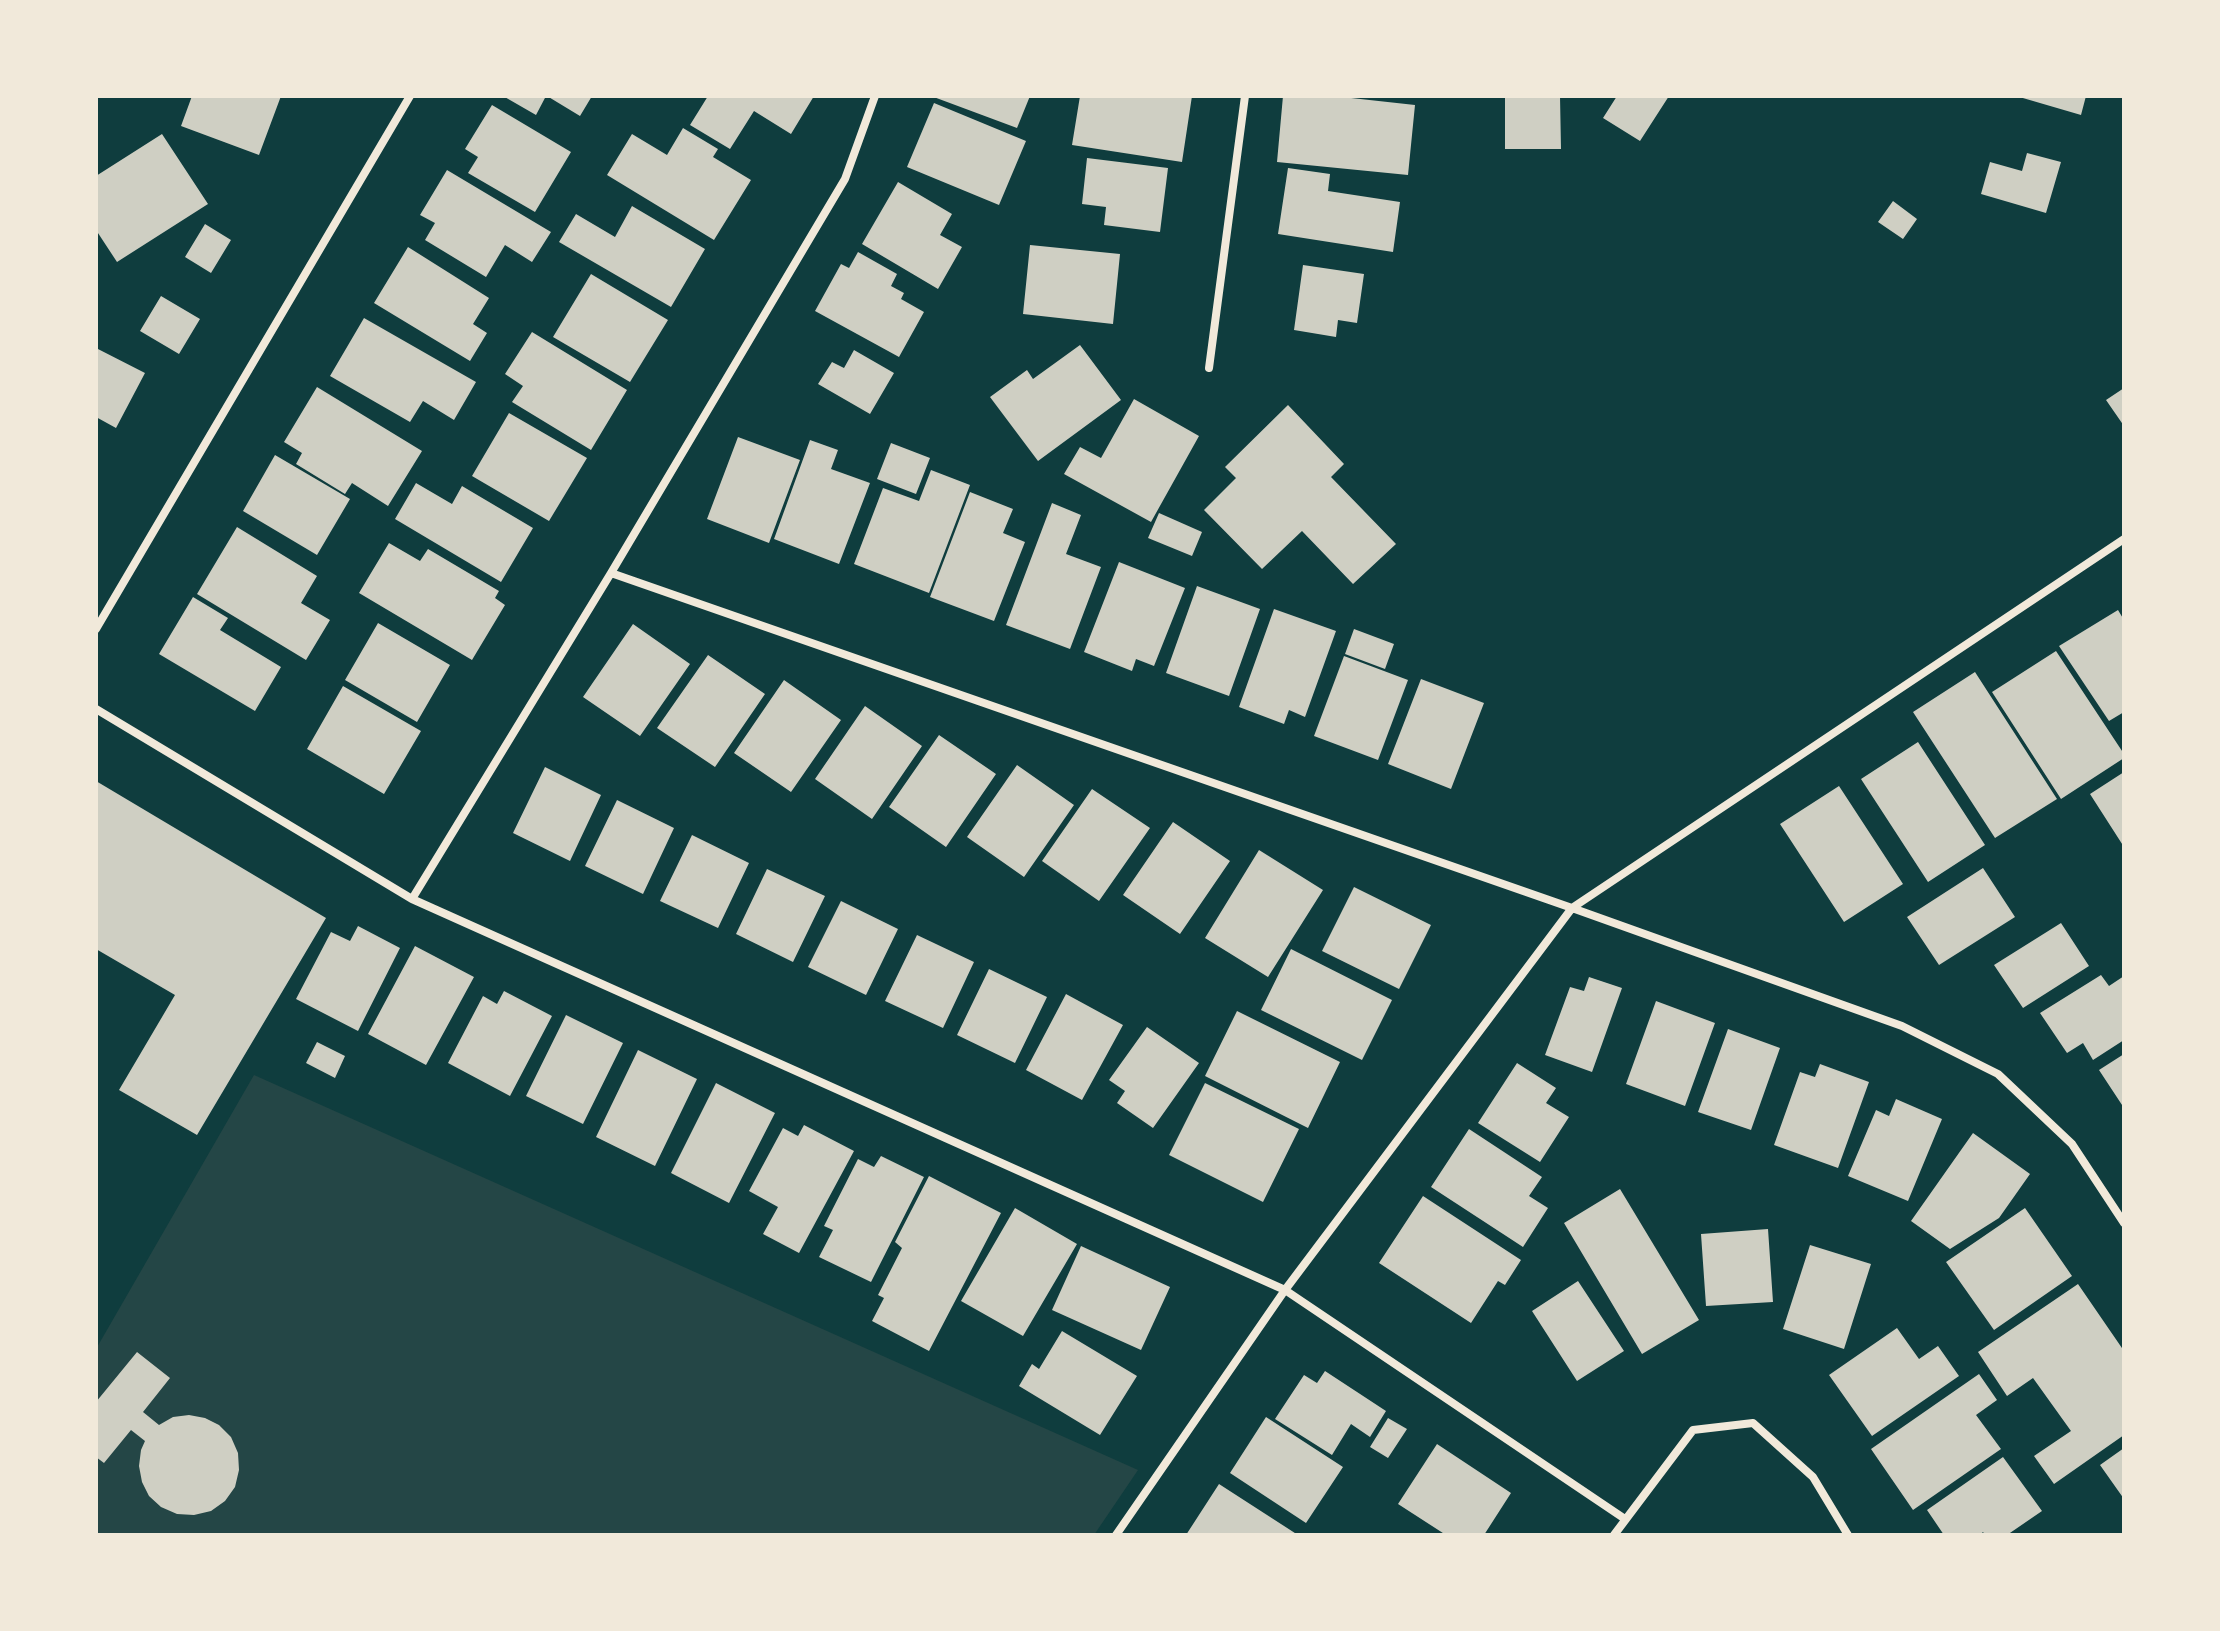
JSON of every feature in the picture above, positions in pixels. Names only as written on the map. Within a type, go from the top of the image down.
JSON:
[{"type":"street","points":[[96,629],[410,96]]},
{"type":"street","points":[[412,899],[611,573],[845,179],[875,96]]},
{"type":"street","points":[[1209,368],[1245,96]]},
{"type":"street","points":[[1116,1535],[1285,1290],[1572,908],[2124,539]]},
{"type":"street","points":[[611,573],[1902,1026],[1998,1074],[2072,1144],[2124,1223]]},
{"type":"street","points":[[96,709],[412,899],[1285,1290],[1625,1519]]},
{"type":"street","points":[[1614,1535],[1693,1430],[1753,1423],[1813,1477],[1848,1535]]},
{"type":"shaded area","points":[[254,1075],[1138,1470],[1094,1535],[96,1535],[96,1349]]},
{"type":"building","points":[[192,96],[281,96],[259,155],[181,126]]},
{"type":"building","points":[[503,96],[546,96],[536,115]]},
{"type":"building","points":[[547,96],[592,96],[580,116]]},
{"type":"building","points":[[708,96],[814,96],[791,134],[754,111],[730,149],[690,125]]},
{"type":"building","points":[[931,96],[1030,96],[1017,128]]},
{"type":"building","points":[[1080,96],[1192,96],[1182,162],[1072,145]]},
{"type":"building","points":[[1283,96],[1333,96],[1415,105],[1408,175],[1277,162]]},
{"type":"building","points":[[1505,96],[1560,96],[1561,149],[1505,149]]},
{"type":"building","points":[[1617,96],[1669,96],[1640,141],[1603,118]]},
{"type":"building","points":[[2016,96],[2086,96],[2081,115]]},
{"type":"building","points":[[934,103],[1026,141],[999,205],[907,167]]},
{"type":"building","points":[[492,105],[571,152],[535,212],[468,173],[478,157],[465,149]]},
{"type":"building","points":[[683,128],[718,149],[713,157],[751,180],[714,240],[607,175],[632,134],[667,155]]},
{"type":"building","points":[[162,134],[208,204],[117,262],[96,230],[96,176]]},
{"type":"building","points":[[2027,153],[2061,162],[2046,213],[1981,194],[1990,162],[2022,171]]},
{"type":"building","points":[[1087,158],[1168,168],[1160,232],[1104,225],[1106,207],[1082,204]]},
{"type":"building","points":[[1288,168],[1330,174],[1328,191],[1400,202],[1393,252],[1278,234]]},
{"type":"building","points":[[447,170],[551,232],[532,262],[505,245],[486,277],[425,240],[435,223],[420,215]]},
{"type":"building","points":[[898,182],[952,214],[940,235],[962,247],[938,289],[862,244]]},
{"type":"building","points":[[1893,201],[1917,219],[1903,239],[1878,222]]},
{"type":"building","points":[[632,206],[705,249],[671,307],[559,242],[576,214],[615,237]]},
{"type":"building","points":[[205,224],[231,240],[211,273],[185,257]]},
{"type":"building","points":[[1030,245],[1120,254],[1113,324],[1023,314]]},
{"type":"building","points":[[408,247],[489,298],[473,324],[487,333],[470,361],[374,303]]},
{"type":"building","points":[[858,252],[897,274],[891,286],[904,293],[901,299],[924,312],[899,357],[815,311],[841,264],[849,268]]},
{"type":"building","points":[[1303,265],[1364,274],[1357,323],[1338,320],[1336,337],[1294,330]]},
{"type":"building","points":[[591,274],[668,320],[630,382],[553,337]]},
{"type":"building","points":[[161,296],[200,319],[179,354],[140,331]]},
{"type":"building","points":[[364,318],[476,382],[454,420],[423,401],[410,422],[330,376]]},
{"type":"building","points":[[532,332],[627,390],[591,450],[512,402],[523,386],[505,374]]},
{"type":"building","points":[[1080,345],[1121,400],[1038,461],[990,397],[1027,370],[1033,379]]},
{"type":"building","points":[[96,348],[145,373],[116,428],[96,417]]},
{"type":"building","points":[[854,350],[894,373],[870,414],[818,384],[832,362],[844,368]]},
{"type":"building","points":[[317,387],[422,451],[388,506],[352,483],[345,494],[296,464],[302,453],[284,442]]},
{"type":"building","points":[[2124,388],[2124,426],[2106,400]]},
{"type":"building","points":[[1134,399],[1199,436],[1151,522],[1064,474],[1080,447],[1101,458]]},
{"type":"building","points":[[1288,405],[1344,464],[1331,477],[1396,544],[1353,584],[1302,531],[1262,569],[1204,510],[1236,478],[1225,467]]},
{"type":"building","points":[[509,413],[587,458],[549,521],[472,476]]},
{"type":"building","points":[[738,437],[800,460],[769,543],[707,519]]},
{"type":"building","points":[[810,440],[838,450],[831,469],[870,483],[839,564],[774,539]]},
{"type":"building","points":[[891,443],[930,458],[916,494],[877,479]]},
{"type":"building","points":[[275,455],[350,499],[317,555],[243,511]]},
{"type":"building","points":[[931,470],[970,485],[929,593],[854,564],[883,488],[919,501]]},
{"type":"building","points":[[416,483],[452,504],[462,486],[533,528],[501,582],[395,519]]},
{"type":"building","points":[[970,492],[1013,509],[1003,533],[1025,542],[994,621],[930,597]]},
{"type":"building","points":[[1052,503],[1081,515],[1066,554],[1101,567],[1070,649],[1006,625]]},
{"type":"building","points":[[1159,513],[1202,532],[1192,556],[1148,538]]},
{"type":"building","points":[[237,527],[317,576],[301,603],[330,620],[306,660],[197,594]]},
{"type":"building","points":[[389,543],[420,561],[428,549],[499,591],[495,598],[505,605],[472,660],[359,593]]},
{"type":"building","points":[[1119,562],[1185,588],[1154,666],[1136,659],[1132,671],[1084,652]]},
{"type":"building","points":[[1197,586],[1260,609],[1229,696],[1166,673]]},
{"type":"building","points":[[193,597],[228,618],[220,630],[281,667],[255,711],[159,654]]},
{"type":"building","points":[[1274,609],[1336,631],[1305,717],[1289,710],[1284,724],[1239,707]]},
{"type":"building","points":[[2118,610],[2124,620],[2124,712],[2109,721],[2059,646]]},
{"type":"building","points":[[378,623],[450,665],[417,722],[345,680]]},
{"type":"building","points":[[633,624],[690,664],[640,736],[583,697]]},
{"type":"building","points":[[1354,629],[1394,644],[1385,669],[1345,654]]},
{"type":"building","points":[[2056,651],[2124,754],[2124,758],[2061,799],[1992,692]]},
{"type":"building","points":[[708,655],[765,694],[715,767],[657,728]]},
{"type":"building","points":[[1344,656],[1408,680],[1378,760],[1314,736]]},
{"type":"building","points":[[1975,672],[2057,799],[1995,838],[1913,712]]},
{"type":"building","points":[[1421,679],[1484,703],[1451,789],[1388,764]]},
{"type":"building","points":[[784,680],[841,720],[791,792],[734,753]]},
{"type":"building","points":[[343,686],[421,731],[384,794],[307,749]]},
{"type":"building","points":[[865,706],[922,746],[872,819],[815,779]]},
{"type":"building","points":[[939,735],[996,774],[946,847],[889,807]]},
{"type":"building","points":[[1918,742],[1985,845],[1928,882],[1861,779]]},
{"type":"building","points":[[1017,765],[1074,805],[1024,877],[967,837]]},
{"type":"building","points":[[545,767],[601,795],[570,861],[513,833]]},
{"type":"building","points":[[2124,772],[2124,847],[2090,794]]},
{"type":"building","points":[[96,781],[326,918],[197,1135],[119,1090],[175,995],[96,949]]},
{"type":"building","points":[[1839,786],[1903,884],[1844,922],[1780,824]]},
{"type":"building","points":[[1092,789],[1150,828],[1099,901],[1042,861]]},
{"type":"building","points":[[617,800],[674,828],[643,894],[585,866]]},
{"type":"building","points":[[1173,822],[1230,861],[1180,934],[1123,895]]},
{"type":"building","points":[[692,835],[749,863],[718,928],[660,901]]},
{"type":"building","points":[[1259,850],[1323,890],[1268,977],[1205,938]]},
{"type":"building","points":[[1983,868],[2015,917],[1939,965],[1907,917]]},
{"type":"building","points":[[767,869],[825,896],[793,962],[736,934]]},
{"type":"building","points":[[1354,887],[1431,925],[1399,989],[1322,951]]},
{"type":"building","points":[[841,901],[898,929],[866,995],[808,967]]},
{"type":"building","points":[[2061,923],[2089,966],[2023,1008],[1994,965]]},
{"type":"building","points":[[358,926],[400,948],[358,1031],[296,999],[331,932],[350,941]]},
{"type":"building","points":[[917,935],[974,962],[943,1028],[885,1001]]},
{"type":"building","points":[[415,946],[474,977],[426,1065],[368,1034]]},
{"type":"building","points":[[1291,949],[1392,1000],[1362,1060],[1261,1010]]},
{"type":"building","points":[[989,969],[1047,997],[1015,1063],[957,1035]]},
{"type":"building","points":[[2101,975],[2109,986],[2124,976],[2124,1040],[2093,1060],[2083,1043],[2067,1053],[2040,1013]]},
{"type":"building","points":[[1589,977],[1622,988],[1592,1072],[1545,1055],[1570,987],[1584,991]]},
{"type":"building","points":[[504,991],[552,1016],[510,1096],[448,1063],[483,996],[497,1004]]},
{"type":"building","points":[[1066,994],[1123,1025],[1082,1100],[1026,1070]]},
{"type":"building","points":[[1656,1001],[1715,1023],[1685,1106],[1626,1084]]},
{"type":"building","points":[[1237,1011],[1340,1062],[1308,1128],[1205,1076]]},
{"type":"building","points":[[566,1015],[623,1043],[583,1124],[526,1096]]},
{"type":"building","points":[[1147,1027],[1199,1063],[1153,1128],[1117,1103],[1125,1091],[1109,1080]]},
{"type":"building","points":[[1728,1029],[1780,1048],[1751,1130],[1698,1112]]},
{"type":"building","points":[[317,1042],[345,1056],[335,1078],[306,1063]]},
{"type":"building","points":[[638,1050],[697,1079],[655,1166],[596,1137]]},
{"type":"building","points":[[2124,1054],[2124,1108],[2099,1070]]},
{"type":"building","points":[[1517,1063],[1556,1088],[1546,1103],[1569,1117],[1540,1162],[1478,1123]]},
{"type":"building","points":[[1820,1064],[1869,1082],[1838,1168],[1774,1145],[1800,1072],[1815,1077]]},
{"type":"building","points":[[716,1083],[775,1113],[729,1203],[671,1173]]},
{"type":"building","points":[[1205,1083],[1299,1129],[1263,1202],[1169,1155]]},
{"type":"building","points":[[1896,1099],[1942,1119],[1908,1201],[1848,1176],[1876,1110],[1889,1116]]},
{"type":"building","points":[[804,1125],[854,1151],[799,1253],[763,1234],[778,1207],[749,1191],[783,1128],[798,1136]]},
{"type":"building","points":[[1469,1129],[1542,1177],[1529,1196],[1548,1208],[1523,1247],[1431,1187]]},
{"type":"building","points":[[1973,1133],[2030,1174],[1999,1218],[1950,1249],[1911,1221]]},
{"type":"building","points":[[881,1156],[924,1177],[871,1282],[819,1257],[833,1230],[824,1226],[858,1159],[874,1167]]},
{"type":"building","points":[[929,1176],[1001,1213],[929,1351],[872,1321],[884,1298],[878,1295],[902,1248],[895,1242]]},
{"type":"building","points":[[1620,1189],[1699,1320],[1642,1354],[1564,1223]]},
{"type":"building","points":[[1423,1196],[1521,1260],[1505,1285],[1498,1281],[1471,1323],[1379,1263]]},
{"type":"building","points":[[1015,1208],[1077,1244],[1023,1336],[961,1301]]},
{"type":"building","points":[[2025,1208],[2072,1276],[1994,1330],[1946,1262]]},
{"type":"building","points":[[1768,1229],[1773,1302],[1706,1306],[1701,1234]]},
{"type":"building","points":[[1810,1245],[1871,1264],[1844,1349],[1783,1329]]},
{"type":"building","points":[[1081,1246],[1170,1287],[1141,1350],[1052,1310]]},
{"type":"building","points":[[1578,1281],[1624,1351],[1577,1381],[1532,1311]]},
{"type":"building","points":[[2078,1284],[2124,1351],[2124,1435],[2054,1484],[2034,1456],[2071,1431],[2033,1378],[2007,1396],[1978,1352]]},
{"type":"building","points":[[1897,1328],[1919,1359],[1938,1346],[1959,1376],[1872,1436],[1829,1375]]},
{"type":"building","points":[[1062,1331],[1137,1376],[1100,1435],[1019,1386],[1032,1364],[1039,1369]]},
{"type":"building","points":[[137,1352],[170,1378],[143,1412],[159,1425],[173,1417],[189,1415],[205,1418],[219,1425],[231,1437],[238,1453],[239,1470],[235,1487],[225,1501],[211,1511],[194,1515],[177,1514],[161,1507],[149,1496],[139,1466],[145,1441],[131,1430],[104,1463],[96,1457],[96,1402]]},
{"type":"building","points":[[1325,1371],[1386,1411],[1370,1437],[1351,1424],[1332,1455],[1275,1419],[1304,1375],[1317,1383]]},
{"type":"building","points":[[1979,1374],[1997,1400],[1976,1415],[2001,1449],[1913,1510],[1871,1449]]},
{"type":"building","points":[[1266,1417],[1343,1467],[1306,1523],[1230,1473]]},
{"type":"building","points":[[1388,1418],[1407,1429],[1388,1458],[1370,1447]]},
{"type":"building","points":[[1437,1444],[1511,1493],[1484,1535],[1446,1535],[1398,1504]]},
{"type":"building","points":[[2124,1448],[2124,1499],[2100,1465]]},
{"type":"building","points":[[2003,1457],[2042,1511],[2007,1535],[1985,1535],[1983,1532],[1980,1535],[1944,1535],[1927,1510]]},
{"type":"building","points":[[1219,1484],[1298,1535],[1186,1535]]}]
